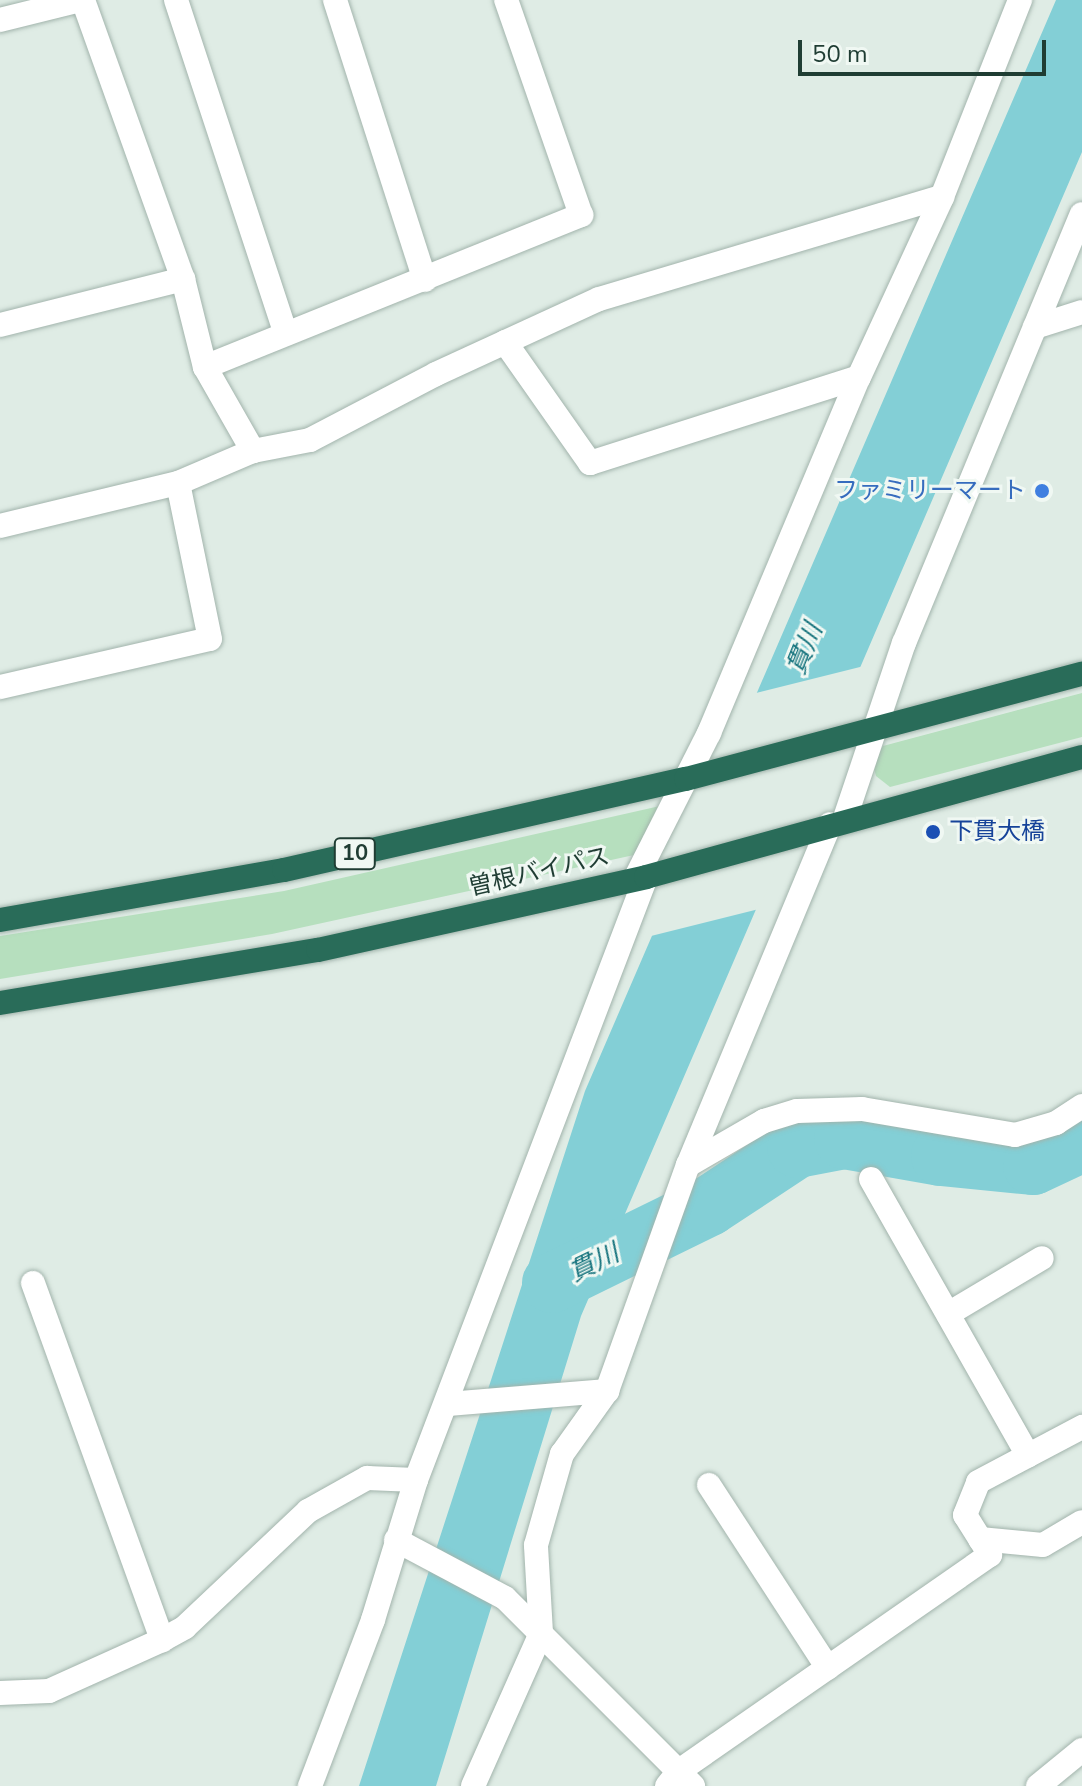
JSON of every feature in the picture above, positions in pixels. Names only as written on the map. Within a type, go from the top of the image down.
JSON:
[{"type":"highway","name":"10","points":[[0,920],[284,870],[696,776],[1082,674]]},
{"type":"highway","name":"曽根バイパス","points":[[0,1003],[318,950],[650,875],[1082,757]]},
{"type":"street","points":[[0,20],[82,0],[183,279],[205,367],[253,451]]},
{"type":"street","points":[[176,0],[285,332]]},
{"type":"street","points":[[335,0],[425,280]]},
{"type":"street","points":[[205,367],[285,332],[425,280],[581,215],[506,0]]},
{"type":"street","points":[[310,1786],[404,1545],[416,1480],[454,1405],[650,875],[696,776],[859,377],[942,197],[1020,0]]},
{"type":"street","points":[[0,526],[178,483],[253,451],[310,440],[505,342],[599,299],[942,197]]},
{"type":"street","points":[[473,1786],[541,1633],[536,1545],[562,1454],[627,1334],[688,1165],[1082,214]]},
{"type":"street","points":[[0,325],[183,279]]},
{"type":"street","points":[[1035,327],[1082,312]]},
{"type":"street","points":[[505,342],[590,463],[859,377]]},
{"type":"street","points":[[0,687],[210,639],[178,483]]},
{"type":"street","points":[[688,1165],[764,1121],[797,1111],[862,1109],[1015,1135],[1056,1123],[1082,1106]]},
{"type":"street","points":[[871,1179],[1028,1455]]},
{"type":"street","points":[[948,1314],[1042,1258]]},
{"type":"street","points":[[33,1283],[162,1640]]},
{"type":"street","points":[[454,1405],[595,1391]]},
{"type":"street","points":[[404,1545],[505,1598],[680,1781],[828,1668],[990,1555],[965,1515],[978,1482],[1082,1427]]},
{"type":"street","points":[[0,1693],[49,1691],[162,1640],[185,1627],[308,1511],[367,1478],[416,1480]]},
{"type":"street","points":[[709,1485],[828,1668]]},
{"type":"street","points":[[980,1539],[1043,1545],[1082,1522]]},
{"type":"street","points":[[1038,1786],[1082,1750]]},
{"type":"green space","points":[[1082,693],[1082,737],[890,787],[876,776],[872,761],[883,746]]},
{"type":"green space","points":[[660,806],[634,855],[272,934],[0,979],[0,936],[284,891]]},
{"type":"water","points":[[1056,0],[1082,0],[1082,152],[581,1316],[436,1786],[359,1786],[585,1091]]},
{"type":"pier","points":[[864,666],[759,909],[647,937],[752,694]]},
{"type":"waterway","name":"貫川","points":[[552,1283],[709,1206],[797,1148],[844,1139],[941,1156],[1033,1165],[1082,1142]]},
{"type":"place","name":"ファミリーマート","points":[[1042,491]]},
{"type":"place","name":"下貫大橋","points":[[933,832]]}]
